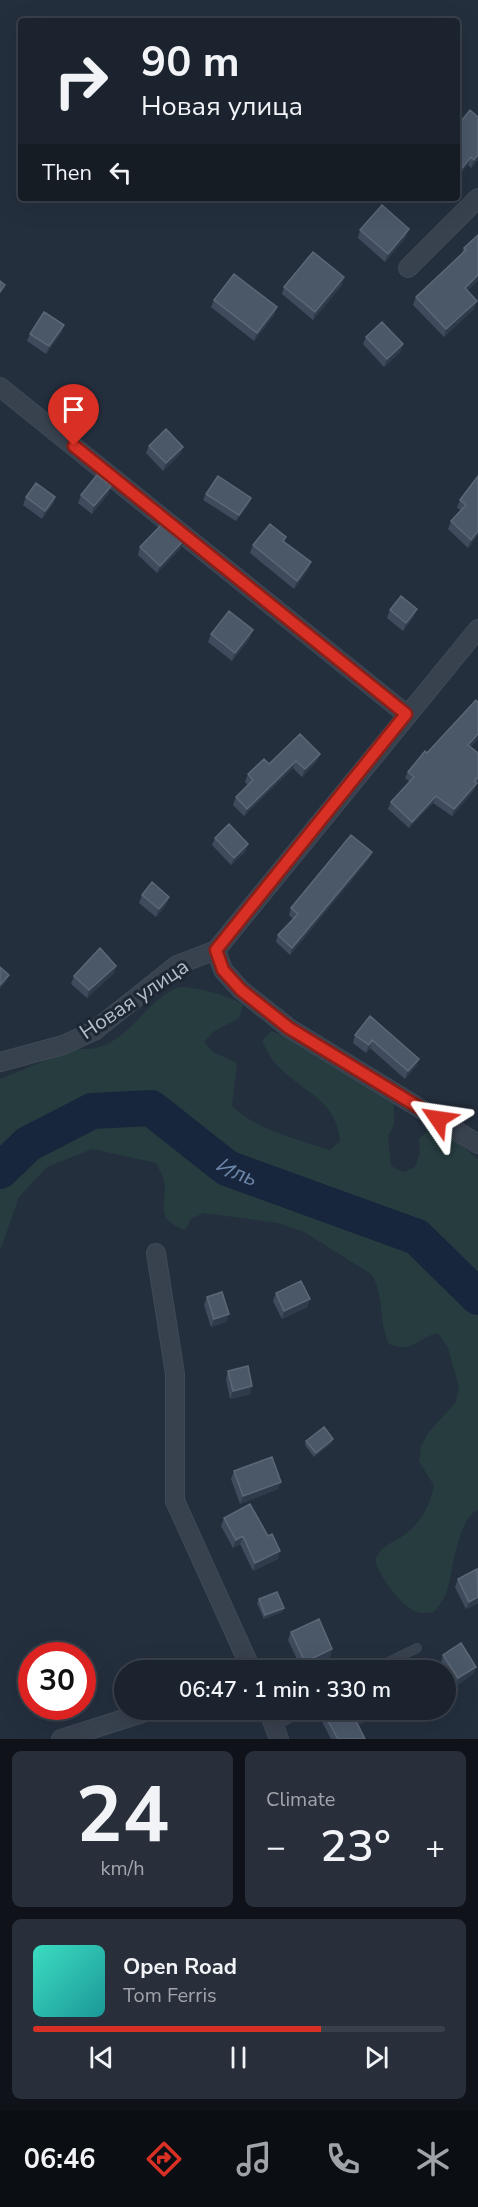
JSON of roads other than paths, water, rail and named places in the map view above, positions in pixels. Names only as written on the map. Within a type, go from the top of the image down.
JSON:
[{"type":"street","points":[[408,268],[478,198]]},
{"type":"street","points":[[0,387],[406,714]]},
{"type":"street","points":[[478,629],[406,714],[216,950],[223,970],[235,983],[289,1028],[478,1144]]},
{"type":"street","name":"Новая улица","points":[[0,1062],[63,1045],[94,1031],[177,965],[216,950]]},
{"type":"street","points":[[156,1253],[175,1374],[175,1501],[247,1660]]},
{"type":"street","points":[[61,1739],[121,1720]]},
{"type":"lane","points":[[393,1660],[417,1648]]},
{"type":"waterway","name":"Иль","points":[[0,1171],[28,1144],[92,1111],[151,1108],[227,1168],[417,1237],[478,1297]]}]
